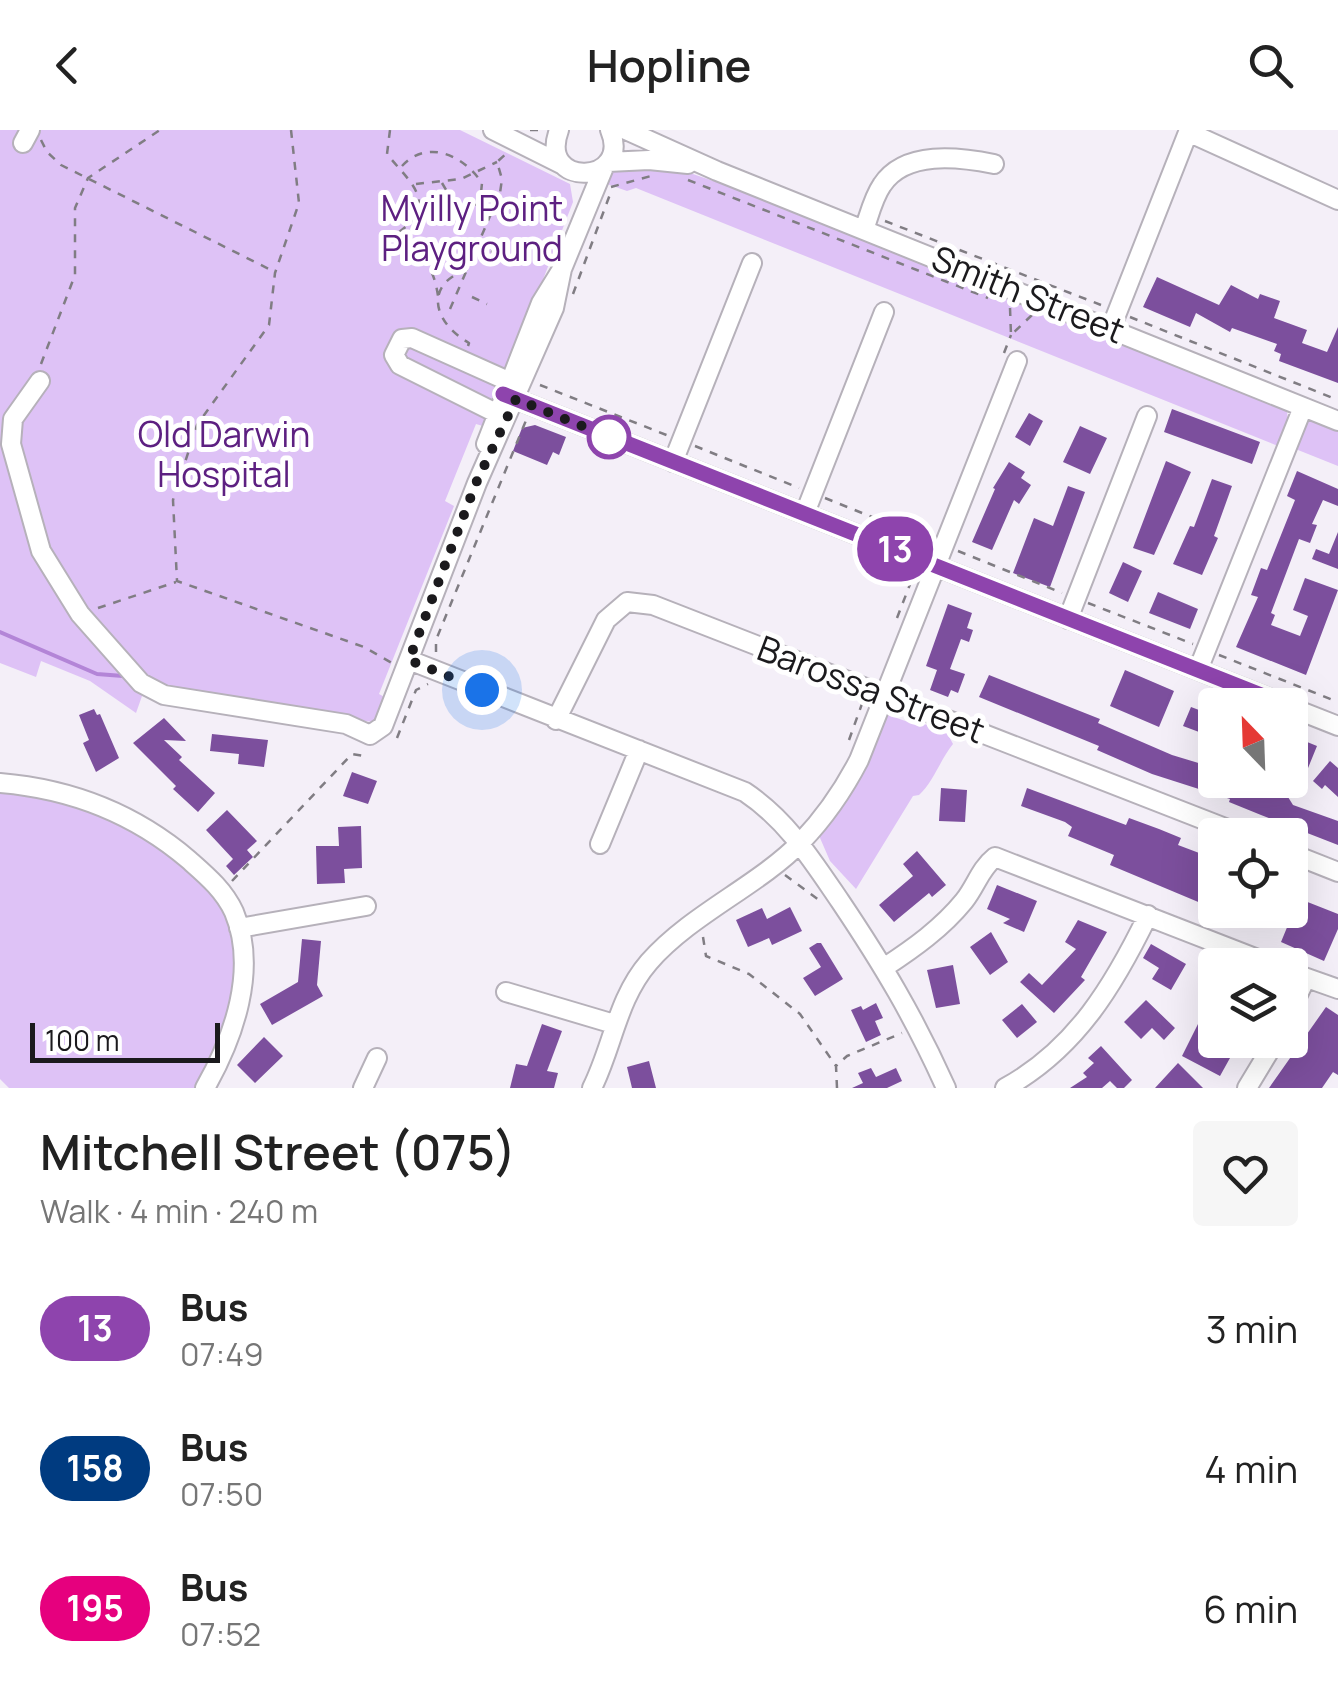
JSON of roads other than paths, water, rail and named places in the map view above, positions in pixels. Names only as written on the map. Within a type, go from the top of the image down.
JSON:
[{"type":"street","points":[[504,135],[533,138],[558,130],[555,150],[586,186],[585,210]]},
{"type":"street","points":[[476,483],[496,413],[554,308],[562,269],[614,146],[610,130]]},
{"type":"street","name":"Smith Street","points":[[626,130],[718,171],[870,224],[1338,420]]},
{"type":"street","points":[[1111,328],[1188,131],[1338,200]]},
{"type":"street","points":[[504,135],[569,169]]},
{"type":"street","points":[[870,224],[882,185],[904,166],[958,158],[994,164]]},
{"type":"street","name":"Smith Street","points":[[569,169],[590,173],[606,164],[668,162],[718,171]]},
{"type":"street","points":[[673,462],[752,263]]},
{"type":"street","points":[[805,513],[884,312]]},
{"type":"street","points":[[496,413],[400,365],[394,356],[396,346],[402,339],[412,338],[509,392],[673,462],[805,513],[928,568],[1243,688]]},
{"type":"street","points":[[592,1088],[626,996],[648,963],[696,921],[800,843],[845,787],[885,695],[928,568],[1009,361]]},
{"type":"street","points":[[40,381],[12,418],[11,444],[42,550],[80,614],[141,683],[164,695],[346,724],[370,736],[383,726],[400,662],[476,483],[509,392]]},
{"type":"street","points":[[1198,670],[1303,406]]},
{"type":"street","points":[[1068,619],[1147,416]]},
{"type":"street","name":"Barossa Street","points":[[556,720],[606,620],[627,602],[652,606],[1200,818]]},
{"type":"street","points":[[400,662],[744,792],[781,820],[885,968],[915,1019],[946,1088]]},
{"type":"street","points":[[1308,714],[1338,726]]},
{"type":"street","points":[[600,844],[639,750]]},
{"type":"street","points":[[0,784],[73,796],[106,806],[145,826],[222,892],[238,928],[243,967],[238,1006],[224,1052],[205,1088]]},
{"type":"street","points":[[885,968],[944,923],[973,890],[984,866],[995,856],[1230,948]]},
{"type":"street","points":[[1308,860],[1338,872]]},
{"type":"street","points":[[238,928],[366,906]]},
{"type":"street","points":[[1006,1088],[1052,1056],[1079,1030],[1103,998],[1148,915]]},
{"type":"street","points":[[1308,978],[1338,989]]},
{"type":"street","points":[[506,992],[614,1024]]},
{"type":"street","points":[[363,1088],[377,1058]]},
{"type":"street","points":[[1247,1088],[1265,1058]]},
{"type":"waterway","points":[[0,632],[97,674],[123,676]]},
{"type":"park label","name":"Myilly Point Playground","points":[[472,229]]},
{"type":"park label","name":"Old Darwin Hospital","points":[[224,455]]}]
